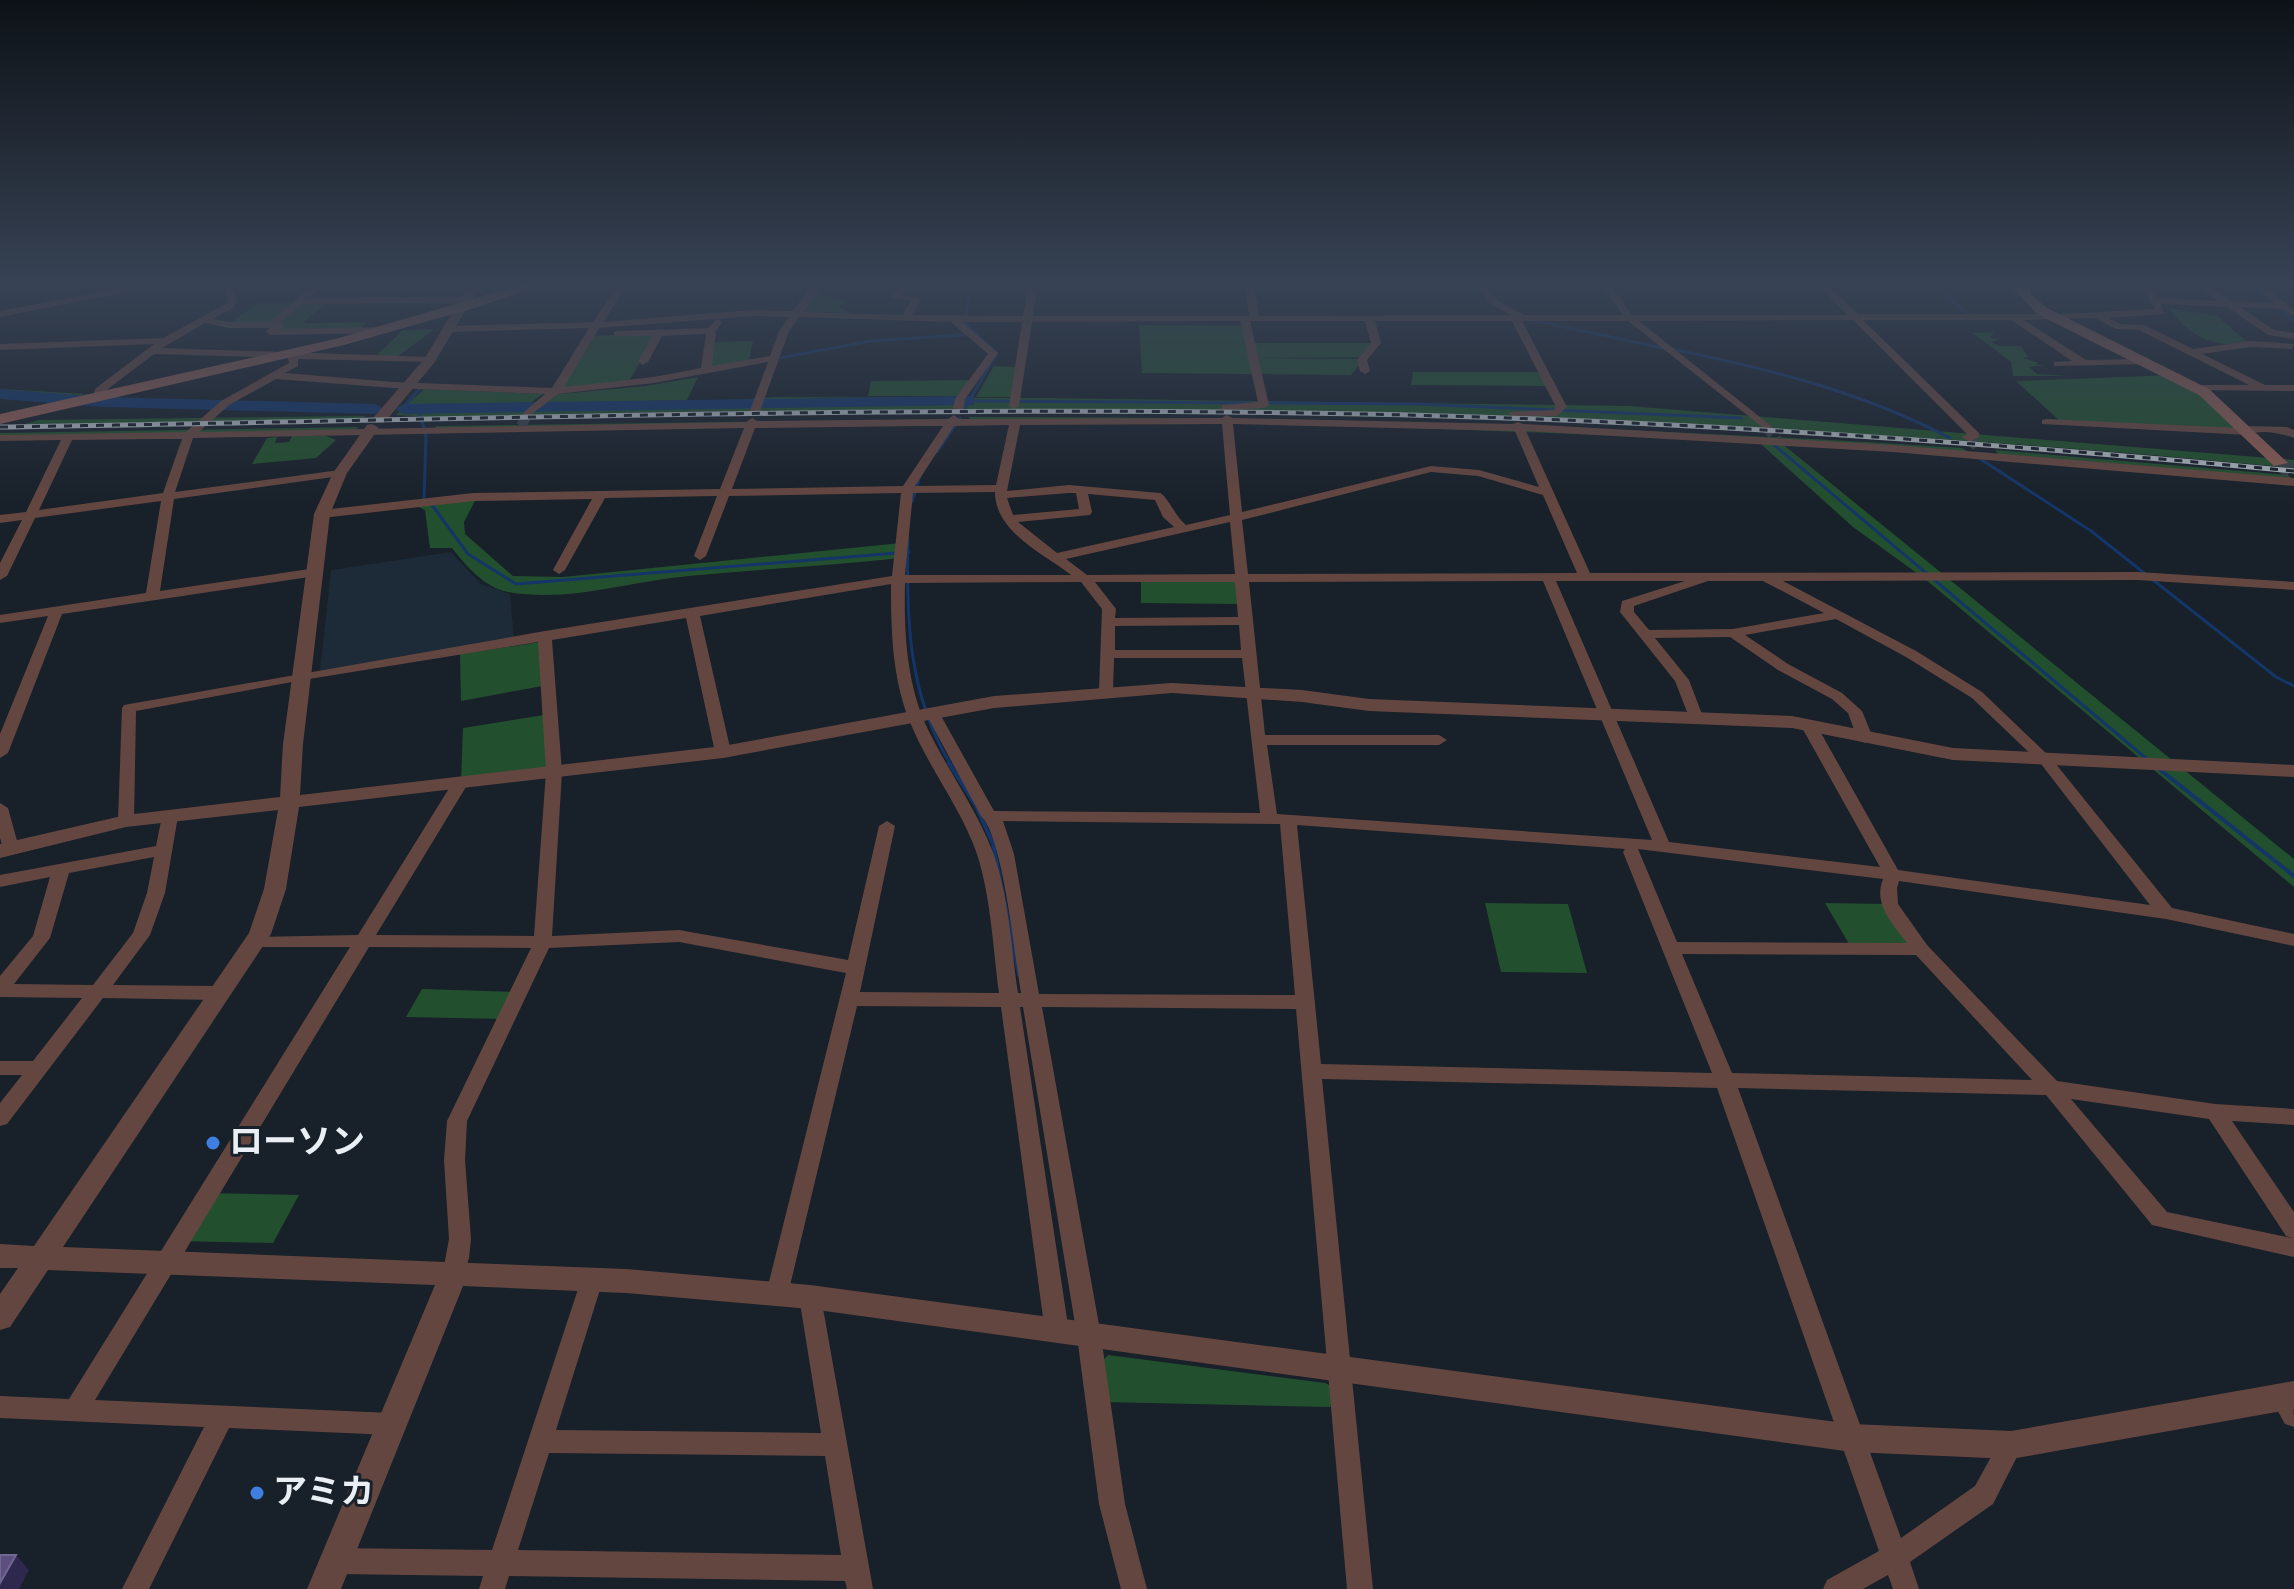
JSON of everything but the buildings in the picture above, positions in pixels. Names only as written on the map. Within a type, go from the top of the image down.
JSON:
[{"type":"main road","points":[[0,419],[282,357]]},
{"type":"main road","points":[[2135,357],[2197,388],[2280,463]]},
{"type":"street","points":[[98,398],[99,391],[142,357]]},
{"type":"street","points":[[153,594],[168,496],[188,436],[225,403],[278,376],[294,364],[292,357]]},
{"type":"street","points":[[351,357],[430,360]]},
{"type":"street","points":[[1,1316],[254,941],[275,889],[290,800],[322,514],[340,473],[432,357]]},
{"type":"street","points":[[528,414],[533,405],[554,391],[575,357]]},
{"type":"street","points":[[643,362],[646,357]]},
{"type":"street","points":[[706,371],[708,357]]},
{"type":"street","points":[[990,357],[960,399],[954,417],[907,489],[899,641],[924,716],[986,855],[1057,1332]]},
{"type":"street","points":[[1014,406],[1022,357]]},
{"type":"street","points":[[1227,415],[1264,405],[1256,357]]},
{"type":"street","points":[[1364,357],[1362,360],[1365,371]]},
{"type":"street","points":[[1517,423],[1557,413],[1562,407],[1538,357]]},
{"type":"street","points":[[1679,357],[1766,427]]},
{"type":"street","points":[[1896,357],[1975,435],[1967,437],[1970,439]]},
{"type":"street","points":[[2074,357],[2083,363]]},
{"type":"street","points":[[2200,357],[2261,387]]},
{"type":"street","points":[[278,376],[554,391],[706,371],[774,358]]},
{"type":"street","points":[[700,556],[774,358]]},
{"type":"street","points":[[2058,364],[2145,362]]},
{"type":"street","points":[[2197,388],[2294,388]]},
{"type":"street","points":[[1227,415],[1252,692],[1269,818]]},
{"type":"street","points":[[0,438],[188,436],[374,427],[519,428],[752,419],[954,417],[1015,423],[1227,415],[1517,423],[1982,452],[2294,482]]},
{"type":"street","points":[[2046,422],[2287,430],[2294,435]]},
{"type":"street","points":[[1015,423],[1001,491],[1002,506],[1009,519],[1084,578],[1109,609],[1106,691]]},
{"type":"street","points":[[1517,423],[1585,577]]},
{"type":"street","points":[[0,576],[68,438]]},
{"type":"street","points":[[1056,557],[1238,514],[1287,506],[1431,469],[1479,473],[1548,493]]},
{"type":"street","points":[[0,519],[340,473]]},
{"type":"street","points":[[322,514],[426,500],[601,494],[907,489],[1081,490],[1160,497],[1169,517],[1182,528]]},
{"type":"street","points":[[1009,519],[1086,512],[1081,490]]},
{"type":"street","points":[[559,570],[601,494]]},
{"type":"street","points":[[0,619],[316,572]]},
{"type":"street","points":[[126,821],[129,708],[545,635],[900,579],[2138,576],[2294,586]]},
{"type":"street","points":[[1548,577],[1663,846]]},
{"type":"street","points":[[1696,717],[1682,680],[1627,612],[1627,604],[1679,590],[1707,577]]},
{"type":"street","points":[[1767,578],[1977,695],[2046,761],[2166,913]]},
{"type":"street","points":[[0,753],[57,610]]},
{"type":"street","points":[[692,612],[723,752]]},
{"type":"street","points":[[1644,634],[1733,633],[1837,615]]},
{"type":"street","points":[[1109,622],[1246,621]]},
{"type":"street","points":[[1733,633],[1783,667],[1837,696],[1855,711],[1865,738]]},
{"type":"street","points":[[545,635],[554,772],[543,942],[457,1121],[452,1144],[461,1256],[330,1575],[500,1563],[858,1578],[810,1297]]},
{"type":"street","points":[[1108,654],[1249,654]]},
{"type":"street","points":[[0,808],[5,850],[126,821],[723,752],[994,702],[1172,688],[1252,692],[1369,705],[1696,717],[1809,726],[1953,754],[2294,771]]},
{"type":"street","points":[[924,716],[989,816],[1269,818],[1663,846],[2166,913],[2294,940]]},
{"type":"street","points":[[1809,726],[1893,875]]},
{"type":"street","points":[[1258,740],[1439,740]]},
{"type":"street","points":[[76,1410],[163,1263],[461,782]]},
{"type":"street","points":[[0,1118],[141,935],[156,893],[170,816]]},
{"type":"street","points":[[993,816],[1006,854],[1089,1336],[1112,1504],[1134,1589]]},
{"type":"street","points":[[1288,819],[1360,1589]]},
{"type":"street","points":[[777,1294],[849,999],[887,826]]},
{"type":"street","points":[[0,881],[164,850]]},
{"type":"street","points":[[1631,852],[1725,1081],[1906,1589]]},
{"type":"street","points":[[0,990],[41,938],[61,870]]},
{"type":"street","points":[[1893,875],[1888,888],[1889,904],[1921,949],[2051,1088],[2160,1219],[2294,1248]]},
{"type":"street","points":[[254,941],[543,942],[679,936],[855,968]]},
{"type":"street","points":[[1672,948],[1921,949]]},
{"type":"street","points":[[0,990],[217,993]]},
{"type":"street","points":[[849,999],[1306,1002]]},
{"type":"street","points":[[0,1068],[38,1068]]},
{"type":"street","points":[[1313,1071],[2051,1088],[2215,1112],[2294,1117]]},
{"type":"street","points":[[2215,1112],[2294,1230]]},
{"type":"street","points":[[0,1256],[453,1277],[592,1280],[810,1297],[1852,1438],[2011,1445],[2290,1403]]},
{"type":"street","points":[[492,1589],[592,1280]]},
{"type":"street","points":[[0,1407],[391,1424]]},
{"type":"street","points":[[135,1589],[223,1415]]},
{"type":"street","points":[[540,1441],[835,1445]]},
{"type":"street","points":[[1836,1589],[1895,1557],[1984,1495],[2011,1445]]},
{"type":"shaded area","points":[[451,552],[481,584],[510,594],[514,639],[320,671],[331,570]]},
{"type":"green space","points":[[576,357],[643,357],[629,381],[559,390]]},
{"type":"green space","points":[[708,357],[750,357],[749,361],[707,369]]},
{"type":"green space","points":[[1141,357],[1364,359],[1351,375],[1142,373]]},
{"type":"green space","points":[[2005,357],[2027,357],[2023,358],[2039,363],[2034,365],[2046,365],[2029,367],[2037,374],[2068,376],[2013,376],[2011,362]]},
{"type":"green space","points":[[994,366],[1020,367],[1015,397],[976,397]]},
{"type":"green space","points":[[1413,372],[1539,372],[1547,386],[1411,385]]},
{"type":"green space","points":[[2171,375],[2204,392],[2245,429],[2061,422],[2016,381]]},
{"type":"green space","points":[[698,377],[687,400],[562,403],[706,402],[777,397],[1629,406],[2294,460],[2294,468],[2116,452],[1762,428],[1408,414],[1052,409],[660,412],[447,418],[396,415],[424,389],[543,394],[530,403],[536,404],[549,395],[646,386]]},
{"type":"green space","points":[[974,380],[962,396],[868,396],[871,381]]},
{"type":"green space","points":[[0,389],[85,394],[54,402],[0,397]]},
{"type":"green space","points":[[366,416],[360,419],[22,425],[38,420]]},
{"type":"green space","points":[[969,417],[1218,418],[1466,424],[1962,448],[1969,452],[1780,442],[2294,859],[2294,887],[1925,579],[1853,527],[1762,445],[1762,441],[1229,421],[970,423]]},
{"type":"green space","points":[[954,419],[950,423],[434,430],[436,426]]},
{"type":"green space","points":[[359,427],[352,432],[0,438],[0,433]]},
{"type":"green space","points":[[292,436],[326,436],[336,440],[316,458],[252,464],[267,438],[277,437],[275,443],[289,442]]},
{"type":"green space","points":[[1995,450],[2288,475],[2294,481],[1999,455]]},
{"type":"green space","points":[[477,497],[464,522],[465,534],[513,576],[563,577],[901,543],[901,558],[689,576],[553,595],[508,592],[483,581],[452,548],[430,548],[425,510],[409,502]]},
{"type":"green space","points":[[1141,581],[1243,582],[1240,604],[1141,603]]},
{"type":"green space","points":[[541,642],[548,685],[461,701],[460,654]]},
{"type":"green space","points":[[550,714],[554,772],[461,782],[463,728]]},
{"type":"green space","points":[[1485,903],[1568,904],[1587,973],[1501,972]]},
{"type":"green space","points":[[1825,903],[1889,904],[1921,949],[1852,949]]},
{"type":"green space","points":[[422,989],[519,992],[505,1019],[406,1017]]},
{"type":"green space","points":[[206,1193],[299,1195],[273,1243],[177,1241]]},
{"type":"green space","points":[[1108,1355],[1325,1383],[1342,1391],[1330,1407],[1104,1402],[1100,1364]]},
{"type":"waterway","points":[[774,359],[784,357]]},
{"type":"waterway","points":[[969,401],[995,357]]},
{"type":"waterway","points":[[1709,357],[1849,395],[1950,438]]},
{"type":"waterway","points":[[421,387],[404,407],[418,409],[426,435],[424,501]]},
{"type":"waterway","points":[[0,394],[105,402],[375,409]]},
{"type":"waterway","points":[[404,409],[968,401]]},
{"type":"waterway","points":[[964,410],[969,401]]},
{"type":"waterway","points":[[969,401],[1257,403]]},
{"type":"waterway","points":[[1266,403],[1415,404],[1742,418]]},
{"type":"waterway","points":[[937,452],[960,418]]},
{"type":"waterway","points":[[1773,444],[2148,760]]},
{"type":"waterway","points":[[1979,458],[2091,531],[2276,677],[2294,686]]},
{"type":"waterway","points":[[912,502],[920,476]]},
{"type":"waterway","points":[[432,505],[468,554],[516,584],[908,552]]},
{"type":"waterway","points":[[908,538],[908,552]]},
{"type":"waterway","points":[[908,552],[909,627],[918,684],[926,711],[951,765]]},
{"type":"waterway","points":[[949,763],[976,806],[993,844],[1019,975]]},
{"type":"waterway","points":[[2158,768],[2294,876]]},
{"type":"tunnel","points":[[521,426],[528,414]]},
{"type":"tunnel","points":[[1766,427],[1778,441]]},
{"type":"tunnel","points":[[1970,439],[1980,450]]},
{"type":"tunnel","points":[[2280,463],[2294,477]]},
{"type":"railway","points":[[0,427],[851,412],[1361,414],[1595,421],[1828,434],[2294,471]]},
{"type":"place","name":"ローソン","points":[[213,1143]]},
{"type":"place","name":"アミカ","points":[[257,1493]]}]
